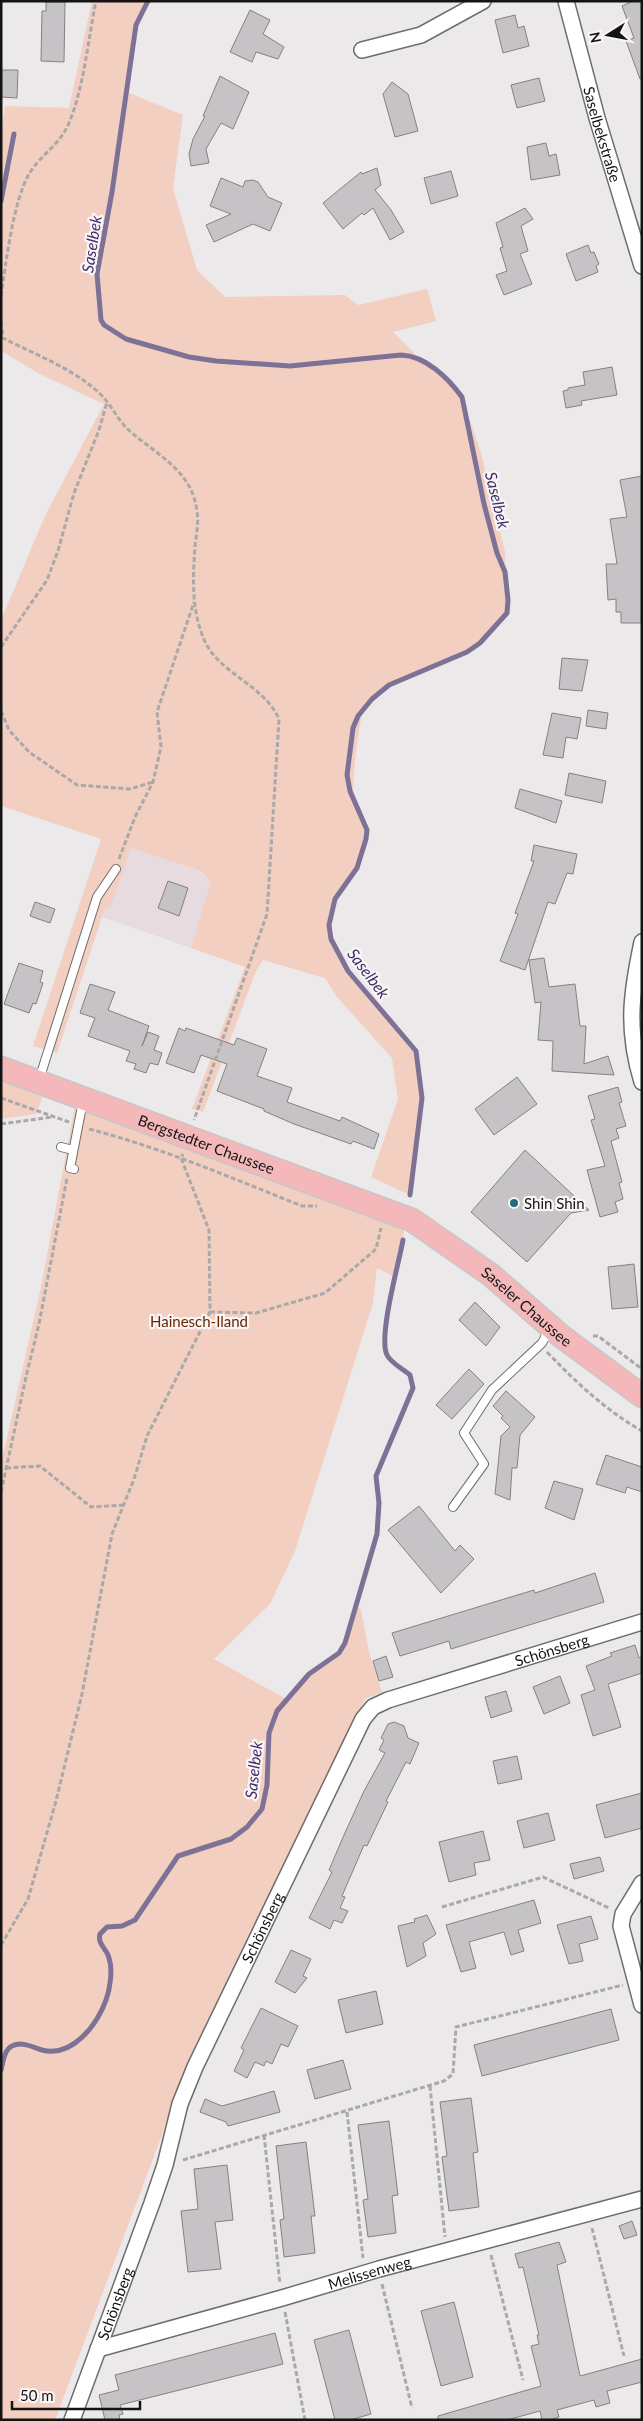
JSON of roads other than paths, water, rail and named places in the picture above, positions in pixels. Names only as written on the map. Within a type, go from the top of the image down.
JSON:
[{"type":"main road","name":"Bergstedter Chaussee","points":[[1,1068],[84,1097],[412,1220]]},
{"type":"main road","name":"Saseler Chaussee","points":[[412,1220],[468,1258],[546,1335],[642,1396]]},
{"type":"street","points":[[362,50],[421,35],[483,1]]},
{"type":"street","name":"Saselbekstraße","points":[[566,1],[597,118],[642,266]]},
{"type":"street","points":[[642,942],[632,991],[642,1082]]},
{"type":"street","name":"Schönsberg","points":[[72,2420],[165,2166],[180,2104],[195,2067],[335,1774],[368,1713],[388,1700],[642,1622]]},
{"type":"street","points":[[642,1883],[622,1920],[642,2004]]},
{"type":"street","name":"Melissenweg","points":[[98,2349],[372,2271],[642,2199]]},
{"type":"lane","points":[[38,1082],[97,897],[116,869]]},
{"type":"lane","points":[[72,1168],[73,1150],[84,1097]]},
{"type":"lane","points":[[61,1147],[73,1150]]},
{"type":"lane","points":[[453,1507],[484,1464],[464,1433],[492,1390],[546,1335]]},
{"type":"waterway","name":"Saselbek","points":[[148,1],[136,25],[112,192],[97,274],[101,320],[104,325],[126,339],[189,357],[216,361],[290,366],[401,355],[410,356],[428,364],[436,369],[462,397],[484,504],[497,553],[505,572],[508,600],[507,613],[480,643],[467,652],[389,685],[372,699],[358,716],[353,728],[347,775],[350,791],[367,830],[366,839],[357,868],[335,899],[329,925],[331,939],[348,971],[416,1051],[422,1098],[410,1195]]},
{"type":"waterway","points":[[1,201],[14,134]]},
{"type":"waterway","name":"Saselbek","points":[[1,2070],[6,2053],[12,2046],[23,2044],[42,2050],[53,2051],[63,2049],[73,2044],[90,2029],[102,2010],[109,1990],[111,1968],[108,1955],[99,1938],[100,1934],[107,1927],[122,1926],[135,1920],[178,1856],[231,1839],[247,1827],[262,1809],[267,1785],[269,1733],[277,1711],[309,1674],[339,1653],[345,1643],[377,1534],[379,1503],[376,1476],[413,1388],[410,1375],[389,1358],[385,1346],[387,1316],[403,1240]]},
{"type":"place","name":"Shin Shin","points":[[514,1203]]},
{"type":"park label","name":"Hainesch-Iland","points":[[199,1321]]}]
